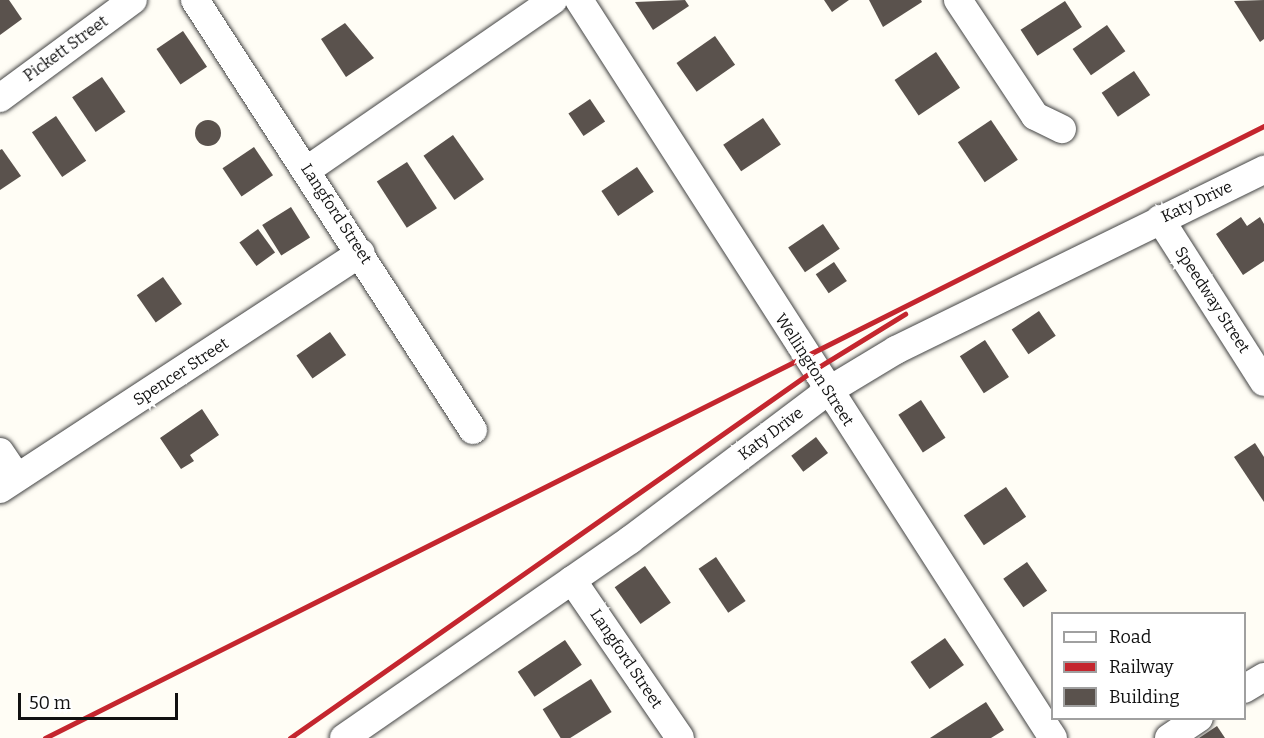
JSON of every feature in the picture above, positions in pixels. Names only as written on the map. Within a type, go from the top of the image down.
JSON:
[{"type":"street","name":"Pickett Street","points":[[0,98],[133,0]]},
{"type":"street","name":"Langford Street","points":[[195,0],[361,253],[473,430]]},
{"type":"street","points":[[307,170],[553,0]]},
{"type":"street","name":"Wellington Street","points":[[579,0],[1053,738]]},
{"type":"street","points":[[958,0],[1035,116],[1062,129]]},
{"type":"street","name":"Katy Drive","points":[[344,738],[572,580],[828,391],[896,350],[1264,170]]},
{"type":"street","name":"Speedway Street","points":[[1160,219],[1264,382]]},
{"type":"street","name":"Spencer Street","points":[[9,483],[361,253]]},
{"type":"street","points":[[0,452],[9,483]]},
{"type":"street","name":"Langford Street","points":[[572,580],[680,738]]},
{"type":"street","points":[[1246,688],[1264,677]]},
{"type":"street","points":[[1169,738],[1196,720]]},
{"type":"building","points":[[0,0],[9,0],[22,19],[0,35]]},
{"type":"building","points":[[685,0],[689,6],[653,30],[635,2]]},
{"type":"building","points":[[824,0],[849,0],[832,12]]},
{"type":"building","points":[[869,0],[921,0],[922,2],[883,27]]},
{"type":"building","points":[[1264,0],[1264,39],[1260,42],[1234,1]]},
{"type":"building","points":[[1065,1],[1082,27],[1037,56],[1021,30]]},
{"type":"building","points":[[345,23],[374,58],[346,77],[321,39]]},
{"type":"building","points":[[1107,25],[1125,51],[1091,75],[1073,49]]},
{"type":"building","points":[[183,31],[207,67],[181,85],[156,49]]},
{"type":"building","points":[[715,36],[735,65],[697,92],[676,63]]},
{"type":"building","points":[[936,52],[960,88],[919,116],[895,80]]},
{"type":"building","points":[[1134,71],[1150,95],[1118,117],[1102,93]]},
{"type":"building","points":[[102,77],[125,112],[96,132],[72,97]]},
{"type":"building","points":[[590,99],[605,121],[584,136],[568,114]]},
{"type":"building","points":[[56,116],[86,161],[62,177],[32,132]]},
{"type":"building","points":[[763,118],[781,145],[741,171],[723,145]]},
{"type":"building","points":[[208,120],[217,124],[221,133],[217,142],[208,146],[199,142],[195,133],[199,124]]},
{"type":"building","points":[[991,120],[1018,160],[985,182],[958,142]]},
{"type":"building","points":[[453,135],[484,179],[454,200],[424,156]]},
{"type":"building","points":[[254,147],[273,175],[242,196],[222,168]]},
{"type":"building","points":[[2,149],[21,176],[0,190],[0,150]]},
{"type":"building","points":[[407,162],[437,208],[407,228],[377,182]]},
{"type":"building","points":[[637,167],[654,192],[618,216],[601,191]]},
{"type":"building","points":[[291,207],[310,238],[281,256],[262,225]]},
{"type":"building","points":[[1241,217],[1247,226],[1260,217],[1264,224],[1264,261],[1243,275],[1216,234]]},
{"type":"building","points":[[823,224],[840,249],[805,272],[788,247]]},
{"type":"building","points":[[258,229],[275,252],[256,266],[239,243]]},
{"type":"building","points":[[834,262],[847,281],[829,293],[816,274]]},
{"type":"building","points":[[163,277],[182,304],[156,322],[137,295]]},
{"type":"building","points":[[1039,311],[1056,336],[1028,354],[1012,329]]},
{"type":"building","points":[[330,332],[346,355],[312,378],[296,356]]},
{"type":"building","points":[[985,340],[1009,377],[984,393],[960,356]]},
{"type":"building","points":[[921,400],[946,438],[923,452],[898,415]]},
{"type":"building","points":[[202,409],[219,435],[190,455],[194,461],[181,469],[160,438]]},
{"type":"building","points":[[816,437],[828,453],[803,472],[791,456]]},
{"type":"building","points":[[1255,443],[1264,457],[1264,502],[1234,457]]},
{"type":"building","points":[[1006,487],[1026,517],[984,545],[964,516]]},
{"type":"building","points":[[716,557],[746,601],[728,613],[699,569]]},
{"type":"building","points":[[1027,562],[1047,591],[1023,607],[1003,579]]},
{"type":"building","points":[[645,566],[671,603],[641,624],[615,587]]},
{"type":"building","points":[[945,638],[964,665],[930,689],[911,662]]},
{"type":"building","points":[[565,640],[582,665],[535,697],[518,672]]},
{"type":"building","points":[[591,679],[612,712],[570,738],[561,738],[543,709]]},
{"type":"building","points":[[986,702],[1004,730],[991,738],[930,738]]},
{"type":"building","points":[[1217,726],[1225,738],[1199,738]]},
{"type":"railway","points":[[45,738],[1264,126]]},
{"type":"railway","points":[[290,738],[814,370],[905,314]]}]
